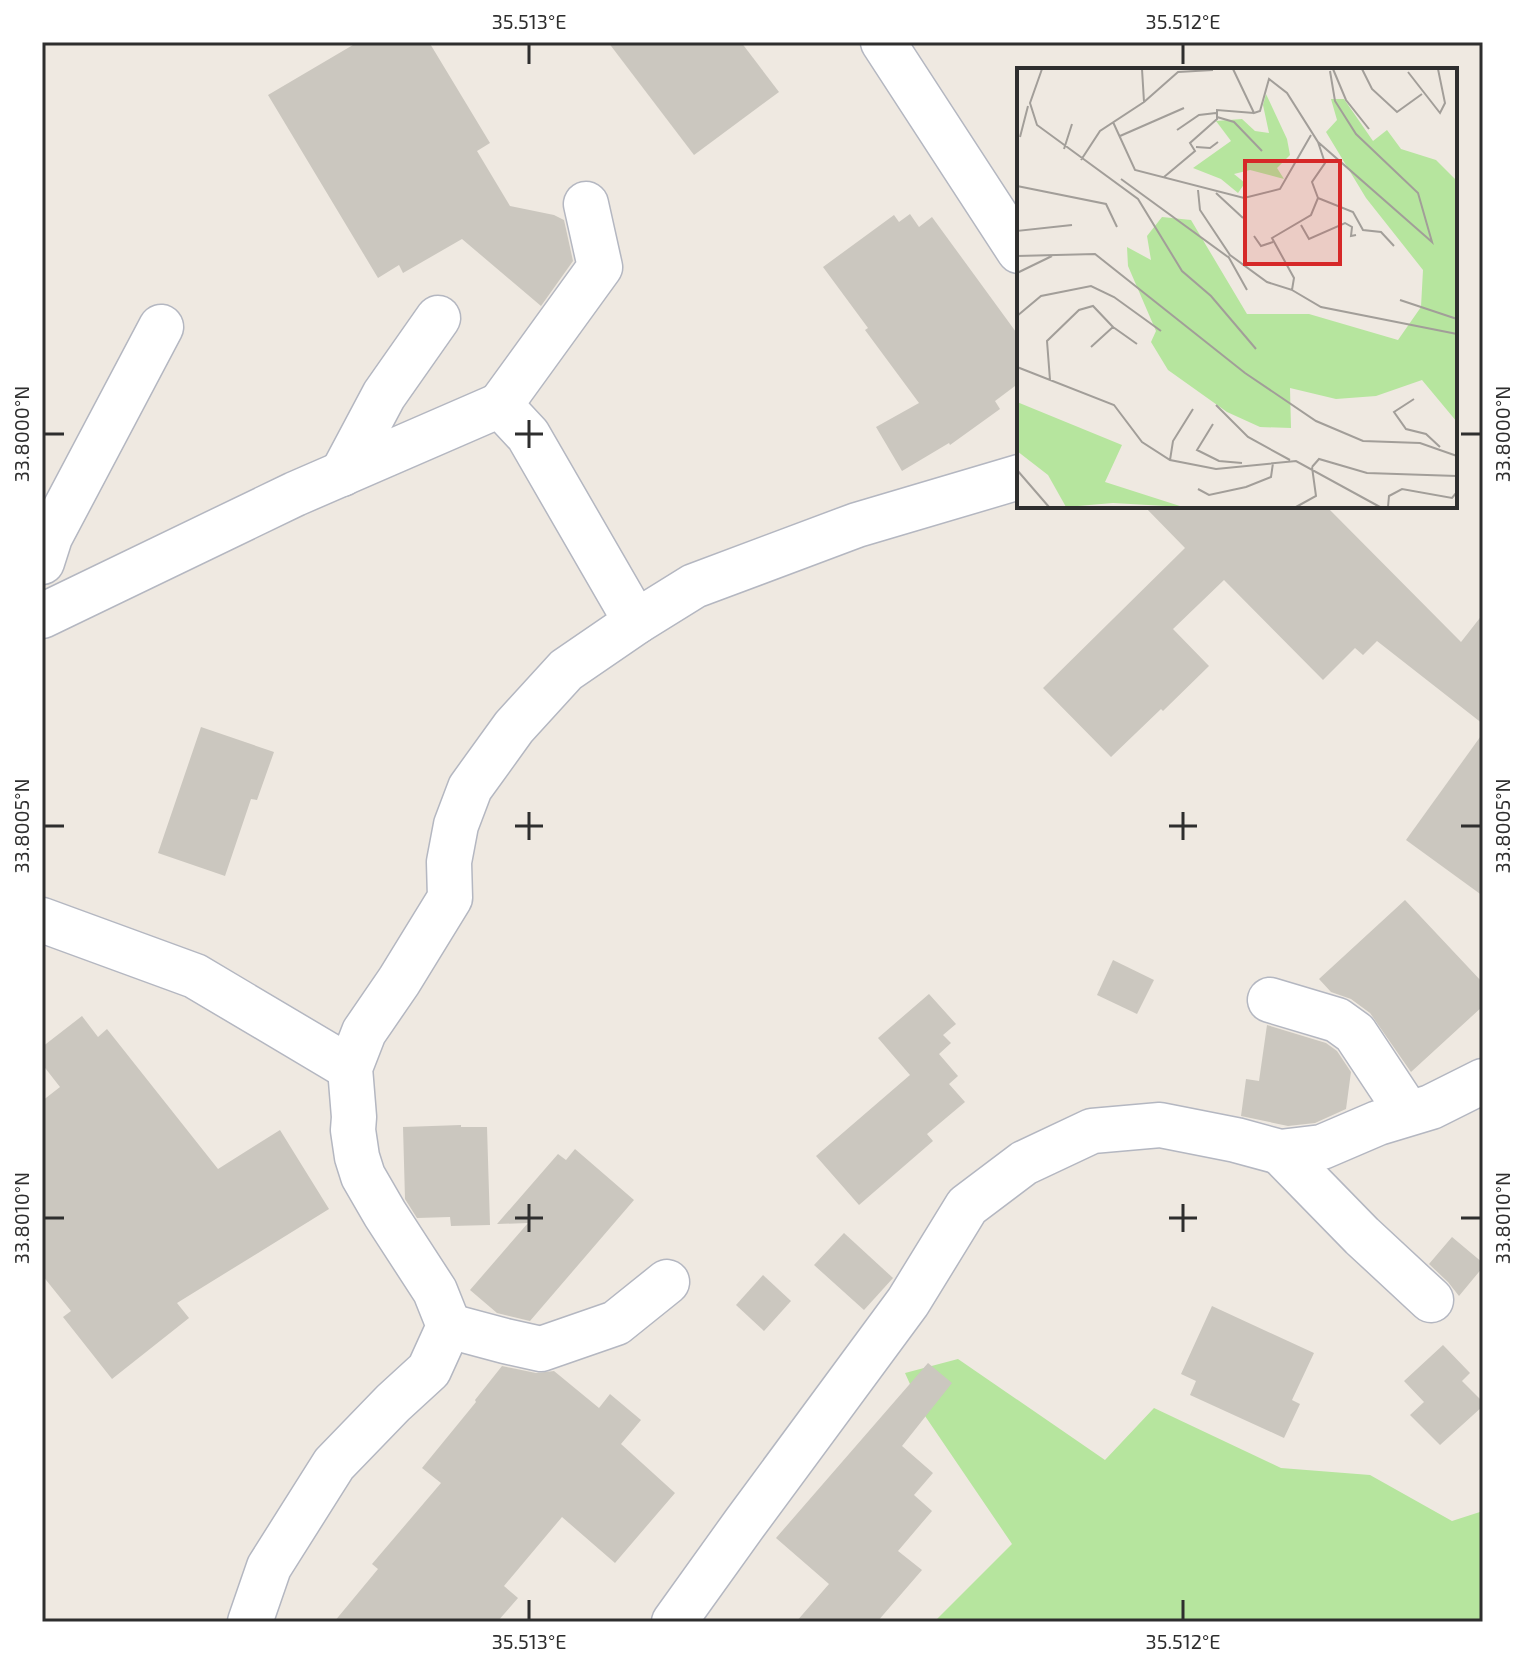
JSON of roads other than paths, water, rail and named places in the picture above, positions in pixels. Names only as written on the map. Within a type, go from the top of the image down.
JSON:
[{"type":"street","points":[[883,42],[1017,248]]},
{"type":"street","points":[[42,616],[295,494],[500,405],[600,267],[586,204]]},
{"type":"street","points":[[342,474],[384,395],[438,318]]},
{"type":"street","points":[[42,562],[50,537],[161,327]]},
{"type":"street","points":[[500,405],[528,435],[636,622]]},
{"type":"street","points":[[250,1622],[269,1567],[334,1464],[429,1370],[449,1326],[435,1291],[363,1176],[353,1130],[350,1068],[364,1032],[407,970],[450,898],[449,862],[456,825],[470,788],[514,727],[566,670],[694,586],[857,525],[1017,478]]},
{"type":"street","points":[[42,920],[195,976],[350,1068]]},
{"type":"street","points":[[1270,1000],[1337,1020],[1355,1033],[1408,1113]]},
{"type":"street","points":[[674,1622],[908,1302],[967,1206],[1024,1163],[1092,1131],[1160,1125],[1280,1152],[1322,1147],[1378,1123],[1431,1107],[1483,1081]]},
{"type":"street","points":[[1280,1152],[1362,1236],[1431,1300]]},
{"type":"street","points":[[449,1326],[541,1349],[616,1323],[667,1282]]}]
